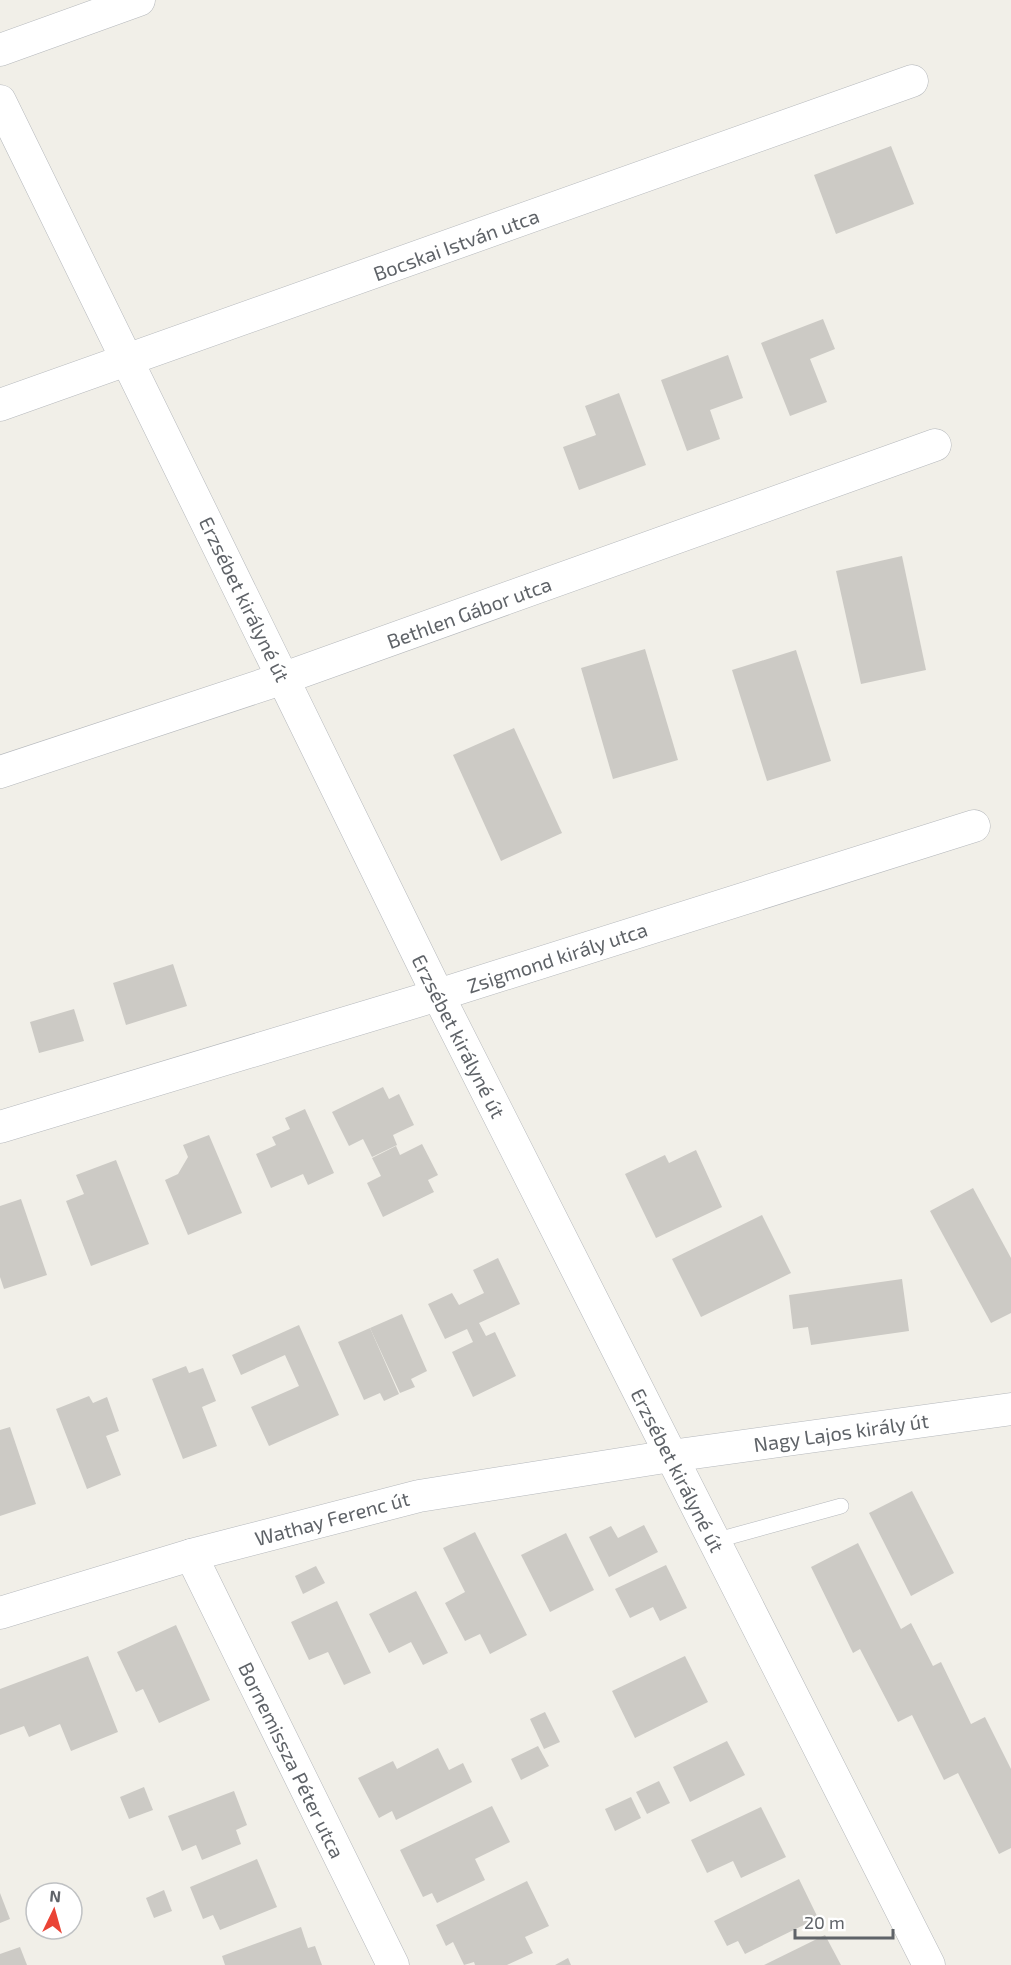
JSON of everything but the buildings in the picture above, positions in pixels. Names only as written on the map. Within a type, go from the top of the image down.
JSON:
[{"type":"street","points":[[0,50],[139,0]]},
{"type":"street","name":"Bocskai István utca","points":[[0,405],[912,81]]},
{"type":"street","name":"Erzsébet királyné út","points":[[0,101],[438,995],[930,1965]]},
{"type":"street","name":"Bethlen Gábor utca","points":[[0,772],[284,678],[936,445]]},
{"type":"street","name":"Zsigmond király utca","points":[[0,1127],[438,995],[974,825]]},
{"type":"street","name":"Nagy Lajos király út","points":[[671,1456],[1011,1409]]},
{"type":"street","name":"Wathay Ferenc út","points":[[0,1613],[191,1555],[419,1496],[671,1456]]},
{"type":"street","name":"Bornemissza Péter utca","points":[[191,1555],[393,1965]]},
{"type":"lane","points":[[714,1541],[841,1506]]}]
